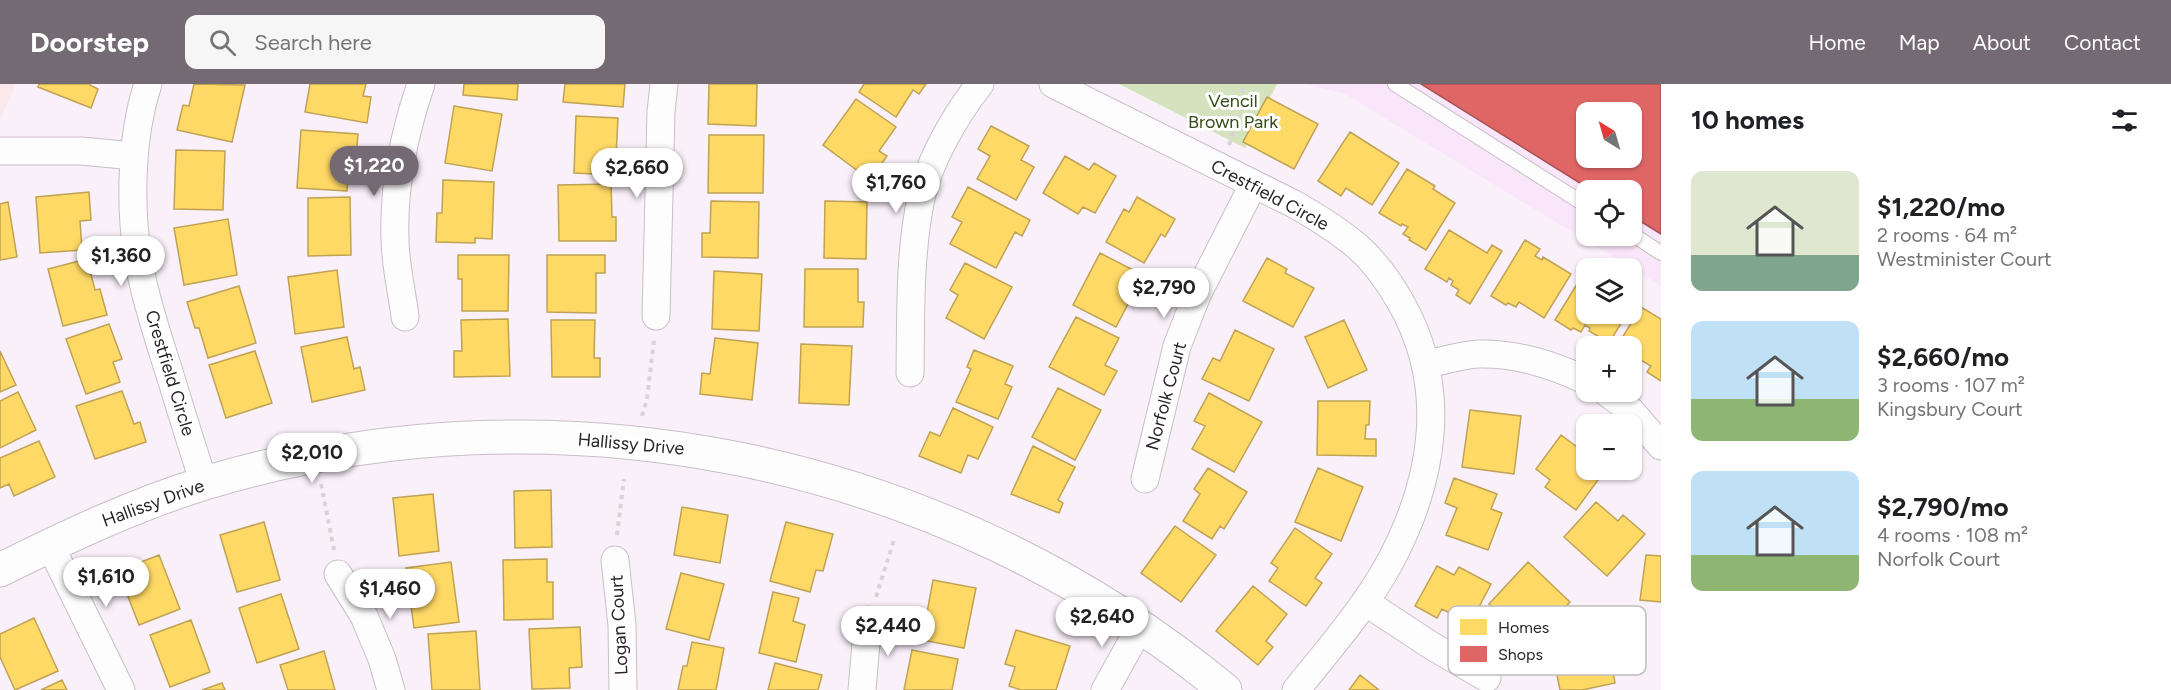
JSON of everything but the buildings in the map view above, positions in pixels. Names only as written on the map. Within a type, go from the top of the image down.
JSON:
[{"type":"street","name":"Crestfield Circle","points":[[148,84],[134,156],[134,219],[140,268],[150,311],[204,483]]},
{"type":"street","points":[[405,317],[395,240],[397,185],[406,129],[421,84]]},
{"type":"street","points":[[656,316],[664,84]]},
{"type":"street","points":[[910,373],[913,252],[922,196],[941,145],[980,84]]},
{"type":"street","name":"Crestfield Circle","points":[[1053,84],[1328,224],[1360,249],[1391,285],[1412,321],[1427,364],[1432,411],[1425,469],[1414,512],[1390,562],[1365,602],[1296,690]]},
{"type":"street","points":[[0,151],[81,151],[134,156]]},
{"type":"street","name":"Norfolk Court","points":[[1145,479],[1178,346],[1197,295],[1253,185]]},
{"type":"street","points":[[1427,364],[1476,354],[1520,356],[1576,376]]},
{"type":"street","points":[[1619,402],[1630,410],[1661,446]]},
{"type":"street","name":"Hallissy Drive","points":[[0,570],[113,517],[204,483],[316,457],[427,440],[531,437],[634,442],[700,451],[767,464],[857,488],[991,541],[1094,597],[1194,664],[1226,690]]},
{"type":"street","points":[[50,545],[121,690]]},
{"type":"street","name":"Logan Court","points":[[615,560],[622,626],[623,690]]},
{"type":"street","points":[[338,574],[364,616],[391,690]]},
{"type":"street","points":[[1365,602],[1448,655]]},
{"type":"street","points":[[862,690],[868,620]]},
{"type":"street","points":[[1106,690],[1140,627]]},
{"type":"street","points":[[1483,675],[1488,678]]},
{"type":"lane","points":[[1395,84],[1576,199]]},
{"type":"lane","points":[[1642,241],[1661,253]]},
{"type":"path","points":[[1217,167],[1234,134],[1244,84]]},
{"type":"path","points":[[642,416],[647,399],[656,316]]},
{"type":"path","points":[[316,457],[338,574]]},
{"type":"path","points":[[615,560],[624,479]]},
{"type":"path","points":[[868,620],[894,540]]},
{"type":"shaded area","points":[[0,84],[16,84],[0,120]]},
{"type":"shaded area","points":[[1306,84],[1661,84],[1661,286],[1642,274],[1642,258],[1615,258],[1595,246],[1642,246],[1642,180],[1576,180],[1576,234],[1345,94]]},
{"type":"green space","name":"Vencil Brown Park","points":[[1119,84],[1277,84],[1245,148]]}]
